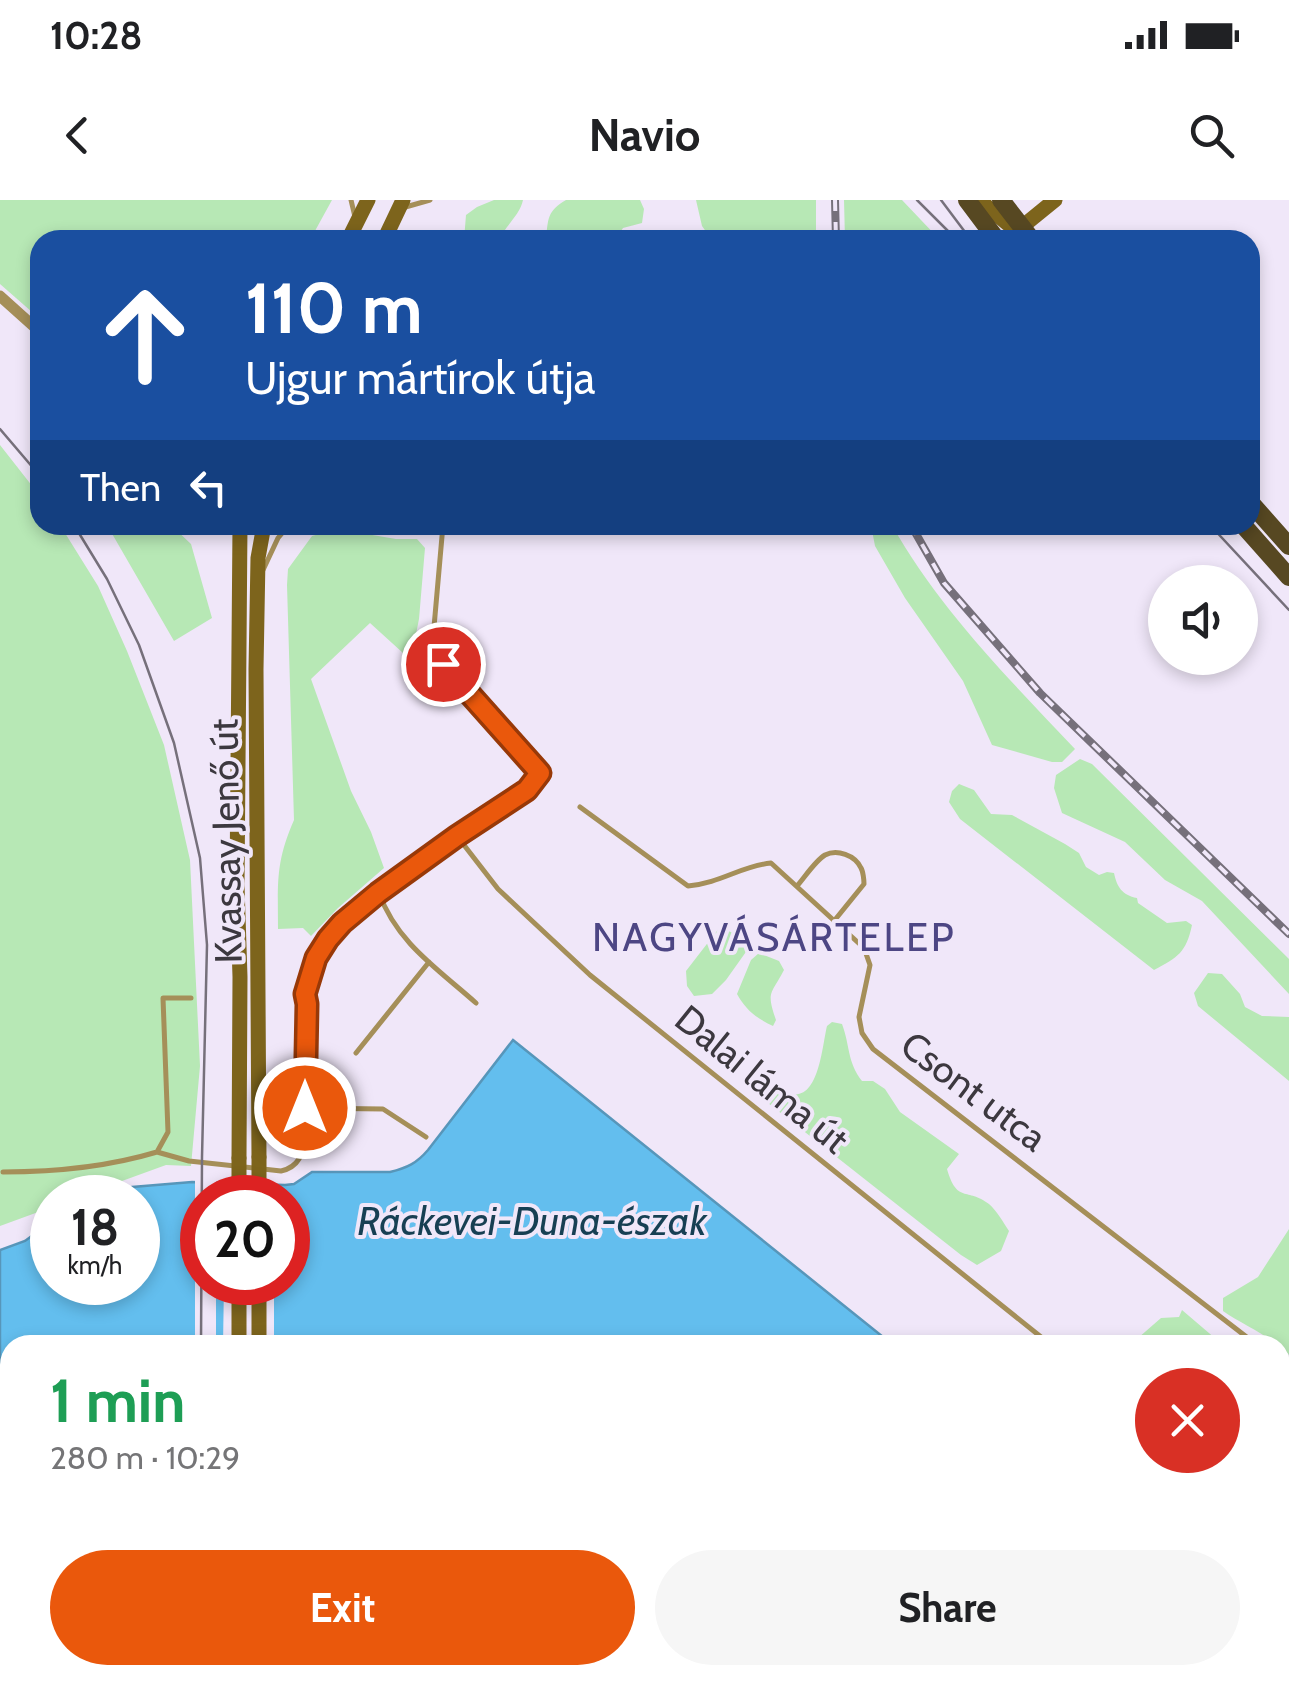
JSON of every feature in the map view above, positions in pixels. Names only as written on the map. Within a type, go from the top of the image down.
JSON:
[{"type":"main road","points":[[353,230],[368,200]]},
{"type":"main road","points":[[967,200],[990,230]]},
{"type":"main road","points":[[979,200],[1016,230]]},
{"type":"main road","points":[[1002,200],[1021,230]]},
{"type":"main road","points":[[1030,230],[1054,200]]},
{"type":"main road","points":[[389,230],[401,205]]},
{"type":"main road","points":[[1260,513],[1289,546]]},
{"type":"main road","name":"Kvassay Jenő út","points":[[239,1175],[240,535]]},
{"type":"main road","name":"Kvassay Jenő út","points":[[260,1175],[257,582],[263,535]]},
{"type":"main road","points":[[1252,535],[1289,577]]},
{"type":"main road","points":[[238,1335],[239,1305]]},
{"type":"main road","points":[[258,1335],[259,1305]]},
{"type":"street","points":[[0,296],[30,323]]},
{"type":"lane","points":[[352,200],[357,222]]},
{"type":"lane","points":[[401,205],[430,200]]},
{"type":"lane","points":[[257,582],[280,535]]},
{"type":"lane","points":[[3,1172],[54,1172],[157,1152],[191,1161],[281,1171],[298,1161],[304,1149],[305,994],[328,939],[378,893],[527,790],[540,773],[443,664],[434,628],[443,535]]},
{"type":"lane","name":"Csont utca","points":[[580,807],[688,886],[708,884],[752,865],[771,862],[864,948],[870,966],[859,1017],[862,1033],[873,1049],[1244,1335]]},
{"type":"lane","name":"Dalai láma út","points":[[457,836],[498,888],[590,976],[1039,1335]]},
{"type":"lane","points":[[796,886],[824,856],[837,852],[859,863],[864,884],[834,921]]},
{"type":"lane","points":[[378,893],[403,938],[476,1003]]},
{"type":"lane","points":[[356,1054],[429,962]]},
{"type":"lane","points":[[157,1152],[168,1132],[163,998],[191,998]]},
{"type":"lane","points":[[305,1108],[383,1109],[426,1136]]},
{"type":"lane","points":[[828,1685],[864,1685]]},
{"type":"green space","points":[[0,200],[332,200],[316,230],[30,230],[30,310],[0,284]]},
{"type":"green space","points":[[494,200],[523,200],[505,230],[465,230],[466,215]]},
{"type":"green space","points":[[566,200],[640,200],[644,209],[642,223],[622,230],[547,230],[555,208]]},
{"type":"green space","points":[[696,200],[816,200],[816,230],[705,230]]},
{"type":"green space","points":[[844,200],[902,200],[930,230],[845,230]]},
{"type":"green space","points":[[0,445],[30,483],[30,535],[66,535],[98,586],[164,745],[190,860],[200,1066],[191,1166],[166,1165],[138,1175],[30,1175],[30,1215],[0,1226]]},
{"type":"green space","points":[[113,535],[182,535],[191,544],[212,618],[174,641]]},
{"type":"green space","points":[[873,535],[898,535],[953,614],[1075,749],[1062,762],[992,745],[963,681],[905,598],[875,546]]},
{"type":"green space","points":[[312,536],[417,539],[425,548],[415,639],[403,653],[370,623],[311,679],[351,791],[384,868],[311,936],[303,928],[278,929],[278,886],[294,820],[288,569]]},
{"type":"green space","points":[[1080,759],[1092,764],[1289,959],[1289,994],[1202,901],[1165,880],[1125,842],[1062,813],[1054,788],[1056,775]]},
{"type":"green space","points":[[959,784],[974,790],[991,814],[1012,815],[1065,844],[1099,875],[1114,873],[1124,892],[1167,923],[1186,921],[1192,925],[1184,948],[1154,970],[960,819],[949,802]]},
{"type":"green space","points":[[720,927],[735,934],[748,949],[712,994],[694,996],[687,986],[686,971]]},
{"type":"green space","points":[[759,953],[779,961],[784,970],[771,994],[776,1020],[773,1026],[752,1013],[737,994],[751,960]]},
{"type":"green space","points":[[1208,973],[1222,974],[1240,994],[1245,1007],[1262,1016],[1289,1017],[1289,1081],[1198,1006],[1194,993]]},
{"type":"green space","points":[[832,1022],[842,1024],[851,1060],[862,1081],[873,1081],[885,1089],[900,1112],[959,1154],[947,1169],[951,1180],[959,1191],[989,1204],[1000,1217],[1009,1231],[1001,1251],[977,1265],[961,1255],[749,1088],[755,1071],[788,1093],[806,1090],[813,1082],[827,1026]]},
{"type":"green space","points":[[1289,1229],[1289,1335],[1263,1335],[1223,1311],[1223,1298],[1258,1277]]},
{"type":"green space","points":[[1182,1310],[1211,1335],[1141,1335],[1161,1318],[1179,1317]]},
{"type":"water","name":"Ráckevei-Duna-észak","points":[[513,1040],[881,1335],[0,1335],[0,1250],[30,1237],[30,1305],[160,1305],[160,1185],[180,1183],[180,1305],[310,1305],[308,1175],[390,1172],[411,1164],[428,1150]]},
{"type":"pier","points":[[195,1305],[216,1305],[216,1335],[195,1335]]},
{"type":"pier","points":[[224,1305],[274,1305],[274,1335],[223,1335]]},
{"type":"tram line","points":[[917,200],[947,230]]},
{"type":"tram line","points":[[941,200],[964,230]]},
{"type":"tram line","points":[[0,429],[30,464]]},
{"type":"tram line","points":[[80,535],[139,645],[174,743],[200,858],[207,945],[201,1335]]},
{"type":"tram line","points":[[1219,535],[1289,610]]},
{"type":"railway","points":[[835,200],[836,230]]},
{"type":"railway","points":[[917,535],[944,583],[1040,693],[1289,934]]},
{"type":"district","name":"NAGYVÁSÁRTELEP","points":[[774,936]]},
{"type":"route","points":[[305,1108],[305,994],[316,958],[328,939],[378,893],[527,790],[540,773],[443,664]]}]
